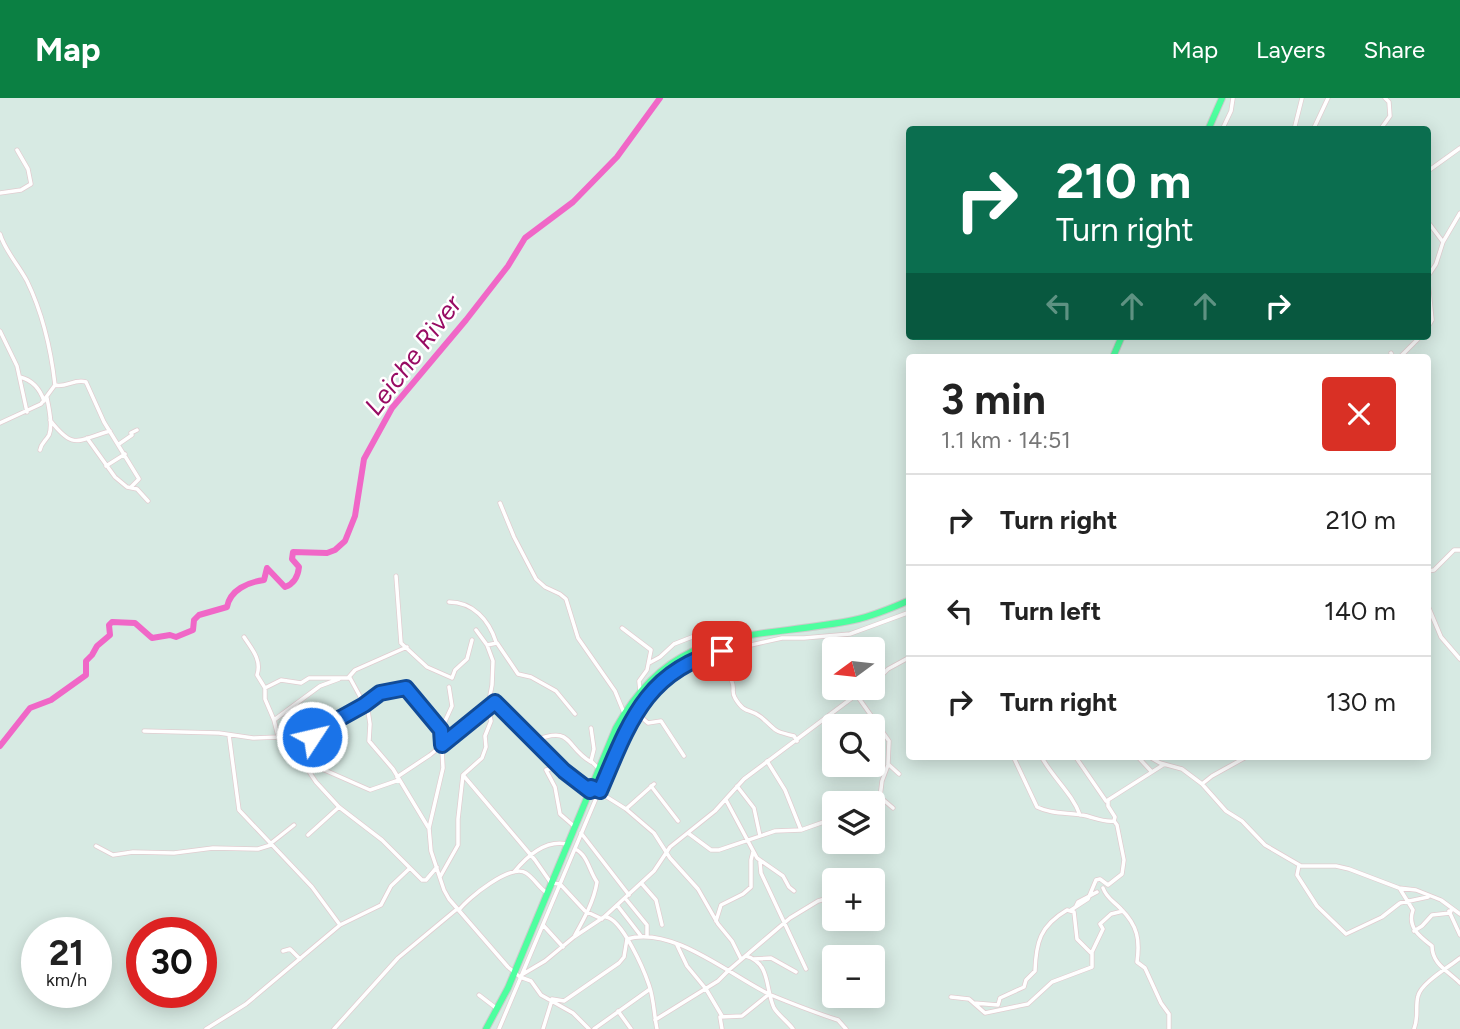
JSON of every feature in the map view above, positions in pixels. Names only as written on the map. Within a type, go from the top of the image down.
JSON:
[{"type":"highway","points":[[1211,126],[1222,98]]},
{"type":"highway","points":[[486,1029],[518,974],[547,893],[599,769],[624,713],[640,691],[671,662],[708,644],[740,635],[853,620],[906,601]]},
{"type":"street","points":[[1224,126],[1231,111],[1233,98]]},
{"type":"street","points":[[1295,126],[1302,98]]},
{"type":"street","points":[[1315,126],[1328,98]]},
{"type":"street","points":[[1382,126],[1391,112],[1390,102],[1385,98]]},
{"type":"street","points":[[1431,169],[1460,148]]},
{"type":"street","points":[[0,193],[21,190],[31,184],[29,169],[17,150]]},
{"type":"street","points":[[1431,272],[1443,242],[1460,213]]},
{"type":"street","points":[[1431,226],[1443,242]]},
{"type":"street","points":[[0,234],[5,248],[24,275],[37,304],[55,385],[46,400],[27,412],[0,423]]},
{"type":"street","points":[[0,331],[13,356],[27,412]]},
{"type":"street","points":[[1403,354],[1417,340]]},
{"type":"street","points":[[20,377],[33,384],[46,400],[50,420],[49,435],[40,445],[40,450]]},
{"type":"street","points":[[55,385],[62,386],[81,380],[86,382],[110,431],[139,479],[131,487]]},
{"type":"street","points":[[50,420],[69,440],[76,441],[110,431]]},
{"type":"street","points":[[119,444],[137,430]]},
{"type":"street","points":[[87,438],[115,478],[144,493],[148,501]]},
{"type":"street","points":[[106,466],[125,454]]},
{"type":"street","points":[[500,503],[536,579],[566,599],[578,638],[615,691],[624,713]]},
{"type":"street","points":[[1431,570],[1454,550],[1460,550]]},
{"type":"street","points":[[396,576],[401,640],[415,657],[427,667],[452,678],[455,670],[467,659],[472,640]]},
{"type":"street","points":[[449,603],[465,604],[479,613],[518,674],[531,677],[557,692],[575,715]]},
{"type":"street","points":[[499,1029],[518,974],[543,925],[624,732],[650,693],[670,673],[698,657],[782,638],[850,634],[906,613]]},
{"type":"street","points":[[1431,613],[1441,637],[1460,659]]},
{"type":"street","points":[[622,628],[640,644],[651,648],[649,663],[639,681],[640,691]]},
{"type":"street","points":[[440,877],[458,845],[463,775],[482,758],[486,747],[485,736],[491,721],[488,706],[493,661],[487,645],[476,630]]},
{"type":"street","points":[[244,637],[256,655],[259,667],[257,675],[265,688],[265,699],[279,737],[294,749],[338,807],[382,840],[424,881],[437,867]]},
{"type":"street","points":[[649,663],[674,644],[692,637]]},
{"type":"street","points":[[487,645],[496,642]]},
{"type":"street","points":[[348,678],[355,670],[407,647]]},
{"type":"street","points":[[722,651],[724,668],[733,685],[733,696],[742,708],[758,714],[776,732],[791,735],[797,741]]},
{"type":"street","points":[[886,671],[906,659]]},
{"type":"street","points":[[265,688],[281,680],[300,682],[309,678],[342,677],[352,680],[368,711],[369,741],[419,809],[429,828]]},
{"type":"street","points":[[274,720],[320,687],[342,677]]},
{"type":"street","points":[[449,687],[452,706],[441,730],[443,768],[429,828],[431,851],[446,895],[504,964],[531,981],[538,992],[573,1013],[592,1029],[650,989]]},
{"type":"street","points":[[294,749],[380,693],[406,688],[441,730]]},
{"type":"street","points":[[518,974],[545,961],[603,918],[642,884],[666,851],[726,800],[737,786],[849,700]]},
{"type":"street","points":[[860,700],[889,741],[888,765],[881,782],[880,797],[893,808]]},
{"type":"street","points":[[301,760],[370,790],[398,779],[414,768],[495,702],[560,766],[591,789],[600,791],[626,809],[654,833],[678,868],[698,889],[743,958]]},
{"type":"street","points":[[634,716],[639,716],[648,723],[661,720],[684,756]]},
{"type":"street","points":[[590,728],[594,749],[591,762]]},
{"type":"street","points":[[144,731],[178,731],[253,738],[279,737]]},
{"type":"street","points":[[229,735],[239,810],[317,893],[340,925]]},
{"type":"street","points":[[533,741],[548,737],[565,737],[599,769]]},
{"type":"street","points":[[1015,760],[1037,807],[1104,822],[1114,821]]},
{"type":"street","points":[[1043,760],[1080,815]]},
{"type":"street","points":[[1078,760],[1114,815],[1124,868],[1119,877],[1076,906],[1073,911],[1077,939],[1092,954]]},
{"type":"street","points":[[1141,760],[1151,771]]},
{"type":"street","points":[[1155,760],[1163,765],[1179,767],[1202,784],[1226,811],[1242,821],[1265,845],[1299,865],[1307,868],[1342,867],[1440,900],[1451,911],[1460,935]]},
{"type":"street","points":[[1202,784],[1241,760]]},
{"type":"street","points":[[767,761],[785,790],[801,830]]},
{"type":"street","points":[[888,765],[899,774]]},
{"type":"street","points":[[1107,803],[1163,765]]},
{"type":"street","points":[[560,766],[546,770],[555,787],[560,814],[575,827]]},
{"type":"street","points":[[463,775],[531,855],[551,883],[560,884],[587,913],[614,920],[627,939],[650,989],[657,1029]]},
{"type":"street","points":[[626,809],[653,785],[678,821]]},
{"type":"street","points":[[737,786],[754,808],[760,836]]},
{"type":"street","points":[[726,800],[760,862],[783,876],[794,891]]},
{"type":"street","points":[[308,835],[338,807]]},
{"type":"street","points":[[688,833],[713,850],[775,831],[801,830],[822,823]]},
{"type":"street","points":[[96,846],[113,855],[134,852],[174,853],[213,848],[258,849],[270,844],[294,825]]},
{"type":"street","points":[[581,833],[647,925],[644,936]]},
{"type":"street","points":[[334,1029],[398,958],[482,888],[514,872],[531,855],[554,842],[567,844]]},
{"type":"street","points":[[574,849],[584,856],[597,882],[587,913],[574,937]]},
{"type":"street","points":[[716,920],[722,905],[751,887],[753,852]]},
{"type":"street","points":[[760,862],[761,873],[806,969]]},
{"type":"street","points":[[1299,865],[1297,875],[1304,889],[1316,905],[1346,934],[1382,917],[1408,900],[1430,897]]},
{"type":"street","points":[[206,1029],[246,1004],[340,925],[380,905],[391,886],[410,868]]},
{"type":"street","points":[[514,872],[526,873],[547,893]]},
{"type":"street","points":[[1090,897],[1096,880],[1108,885]]},
{"type":"street","points":[[642,884],[656,900],[662,925]]},
{"type":"street","points":[[1103,888],[1107,898],[1123,911],[1138,938],[1138,963],[1145,968],[1169,1014],[1169,1029]]},
{"type":"street","points":[[1399,888],[1413,910],[1411,916],[1414,931],[1432,946],[1432,954],[1442,969],[1460,983]]},
{"type":"street","points":[[655,1020],[718,981],[784,922],[822,900]]},
{"type":"street","points":[[617,905],[644,936]]},
{"type":"street","points":[[974,1003],[998,1005],[1000,998],[1024,987],[1026,980],[1035,973],[1037,946],[1041,934],[1059,915],[1073,911]]},
{"type":"street","points":[[951,997],[965,998],[980,1010],[989,1013],[1028,1004],[1052,982],[1092,967],[1092,954],[1103,929],[1101,923],[1111,914],[1123,911]]},
{"type":"street","points":[[1414,931],[1432,915],[1451,911],[1460,914]]},
{"type":"street","points":[[543,925],[563,947]]},
{"type":"street","points":[[627,939],[644,936],[691,949],[768,994],[838,1020],[846,1029]]},
{"type":"street","points":[[551,999],[564,1001],[619,963],[626,949],[627,939]]},
{"type":"street","points":[[676,945],[687,966],[706,989],[722,1016],[722,1029]]},
{"type":"street","points":[[283,951],[290,949],[300,959]]},
{"type":"street","points":[[743,958],[771,958],[796,972]]},
{"type":"street","points":[[1414,1029],[1418,1015],[1418,996],[1426,984],[1460,958]]},
{"type":"street","points":[[753,959],[766,975],[768,994],[778,1014],[793,1029]]},
{"type":"street","points":[[722,1016],[742,1016],[768,994]]},
{"type":"street","points":[[479,995],[496,1008]]},
{"type":"street","points":[[543,1029],[551,999]]},
{"type":"street","points":[[618,1012],[631,1029]]},
{"type":"waterway","name":"Leiche River","points":[[0,746],[30,708],[51,700],[86,675],[86,661],[110,635],[109,625],[112,622],[135,623],[152,638],[170,635],[176,637],[193,630],[194,620],[199,615],[227,607],[232,596],[241,588],[264,580],[267,568],[285,587],[291,584],[299,567],[292,559],[293,552],[327,553],[345,541],[355,516],[364,459],[392,408],[466,320],[508,266],[525,238],[573,202],[617,157],[660,98]]},
{"type":"route","points":[[312,737],[380,693],[406,688],[441,730],[442,745],[495,702],[575,780],[590,791],[591,787],[600,791],[624,732],[650,693],[670,673],[683,665],[698,657],[722,651]]}]
